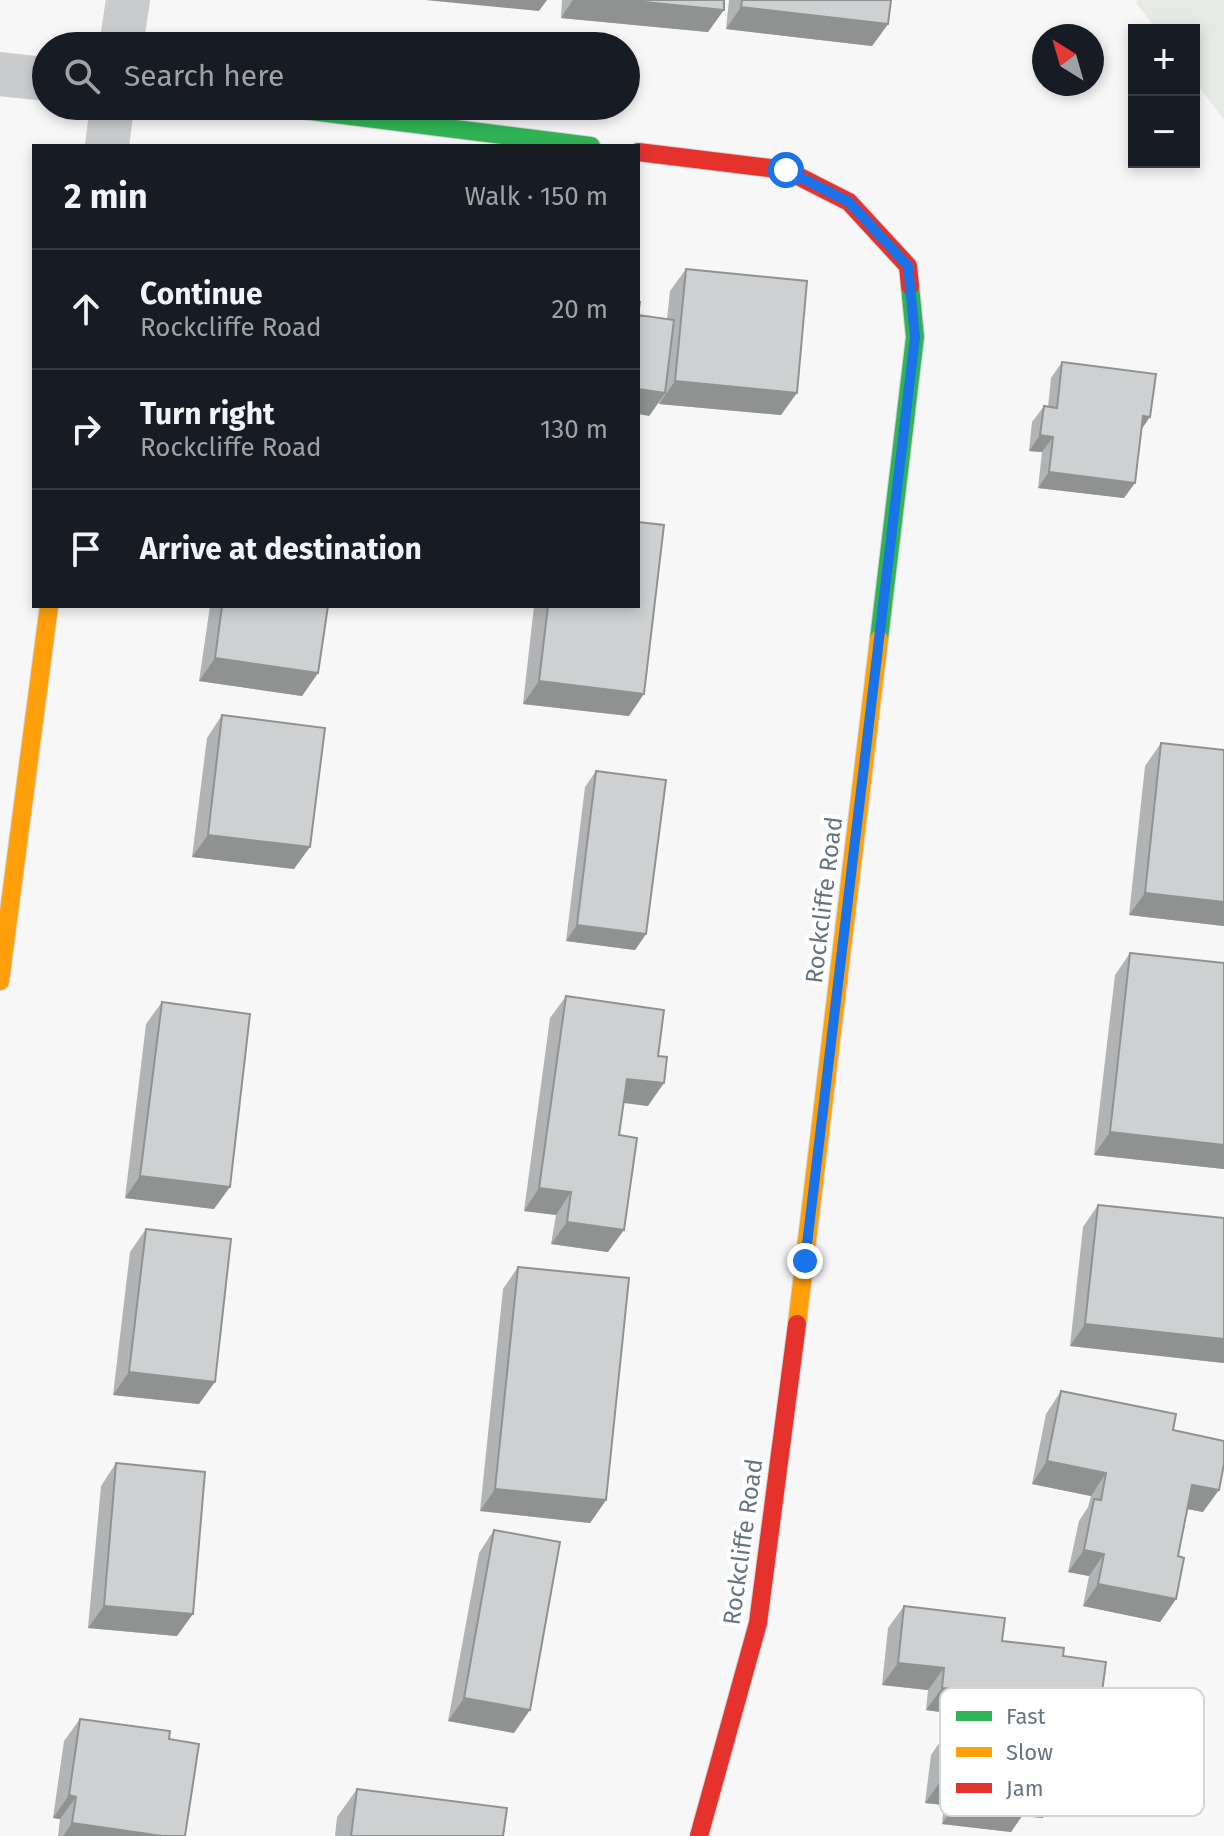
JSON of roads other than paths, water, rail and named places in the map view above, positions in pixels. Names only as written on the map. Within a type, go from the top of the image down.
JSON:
[{"type":"street","points":[[123,32],[128,0]]},
{"type":"street","points":[[0,74],[32,77]]},
{"type":"street","points":[[107,144],[110,120]]},
{"type":"street","points":[[383,120],[575,144]]},
{"type":"street","name":"Rockcliffe Road","points":[[640,152],[786,170],[849,202],[908,266],[915,337],[805,1261],[758,1623],[699,1836]]},
{"type":"street","points":[[0,981],[49,608]]}]
